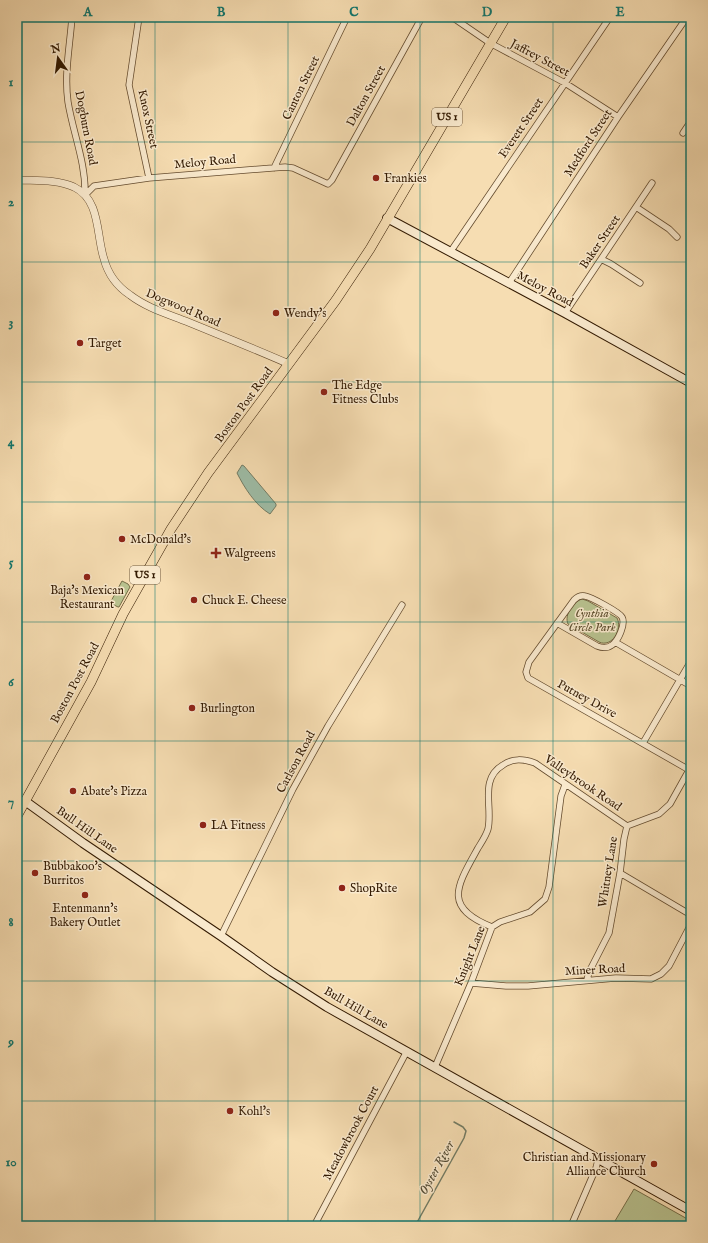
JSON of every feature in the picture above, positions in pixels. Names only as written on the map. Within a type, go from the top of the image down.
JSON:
[{"type":"main road","name":"Boston Post Road","points":[[17,816],[91,682],[123,614],[171,529],[208,473],[348,282],[506,17]]},
{"type":"main road","name":"Meloy Road","points":[[387,218],[566,313],[691,383]]},
{"type":"main road","name":"Bull Hill Lane","points":[[25,801],[83,843],[272,972],[327,1007],[408,1051],[598,1160],[691,1211]]},
{"type":"street","name":"Dogburn Road","points":[[72,17],[67,74],[68,102],[86,180],[85,195]]},
{"type":"street","name":"Knox Street","points":[[139,17],[129,85],[149,178]]},
{"type":"street","name":"Canton Street","points":[[274,168],[347,17]]},
{"type":"street","name":"Dalton Street","points":[[328,184],[332,180],[422,17]]},
{"type":"street","name":"Jaffrey Street","points":[[452,17],[490,43],[565,83],[618,117]]},
{"type":"street","name":"Everett Street","points":[[451,251],[610,17]]},
{"type":"street","name":"Medford Street","points":[[509,283],[618,117],[687,17]]},
{"type":"street","points":[[683,133],[691,121]]},
{"type":"street","name":"Meloy Road","points":[[85,195],[94,186],[149,178],[274,168],[293,168],[328,184]]},
{"type":"street","points":[[17,180],[56,182],[74,187],[85,195]]},
{"type":"street","name":"Baker Street","points":[[566,313],[652,183]]},
{"type":"street","name":"Dogwood Road","points":[[85,195],[94,211],[106,266],[113,278],[125,291],[139,301],[157,310],[250,346],[289,364]]},
{"type":"street","points":[[636,207],[669,229],[677,237]]},
{"type":"street","points":[[601,259],[640,283]]},
{"type":"street","points":[[586,596],[622,617],[624,621],[623,627],[615,642],[608,647],[600,647],[557,623],[576,598],[586,596]]},
{"type":"street","name":"Carlson Road","points":[[221,936],[294,789],[328,726],[402,605]]},
{"type":"street","name":"Putney Drive","points":[[557,623],[529,662],[526,672],[528,678],[690,771]]},
{"type":"street","points":[[615,642],[691,686]]},
{"type":"street","points":[[643,743],[691,661]]},
{"type":"street","name":"Valleybrook Road","points":[[492,928],[478,922],[468,914],[462,907],[458,892],[461,879],[488,830],[488,790],[490,778],[500,766],[507,762],[519,759],[535,763],[565,785],[627,826]]},
{"type":"street","name":"Whitney Lane","points":[[587,980],[589,972],[609,933],[627,826],[658,814],[670,804],[690,771]]},
{"type":"street","name":"Knight Lane","points":[[435,1067],[471,983],[492,928],[500,922],[530,912],[545,899],[549,887],[561,796],[565,785]]},
{"type":"street","points":[[620,873],[691,915]]},
{"type":"street","name":"Miner Road","points":[[471,983],[528,986],[616,978],[641,980],[656,977],[669,966],[691,924]]},
{"type":"street","name":"Meadowbrook Court","points":[[314,1226],[408,1051]]},
{"type":"street","points":[[571,1226],[598,1160]]},
{"type":"green space","points":[[122,581],[130,587],[118,607],[110,603]]},
{"type":"green space","name":"Cynthia Circle Park","points":[[582,599],[617,618],[619,627],[612,640],[604,643],[599,642],[568,624],[567,617],[570,609],[575,603]]},
{"type":"green space","points":[[634,1189],[691,1221],[691,1226],[612,1226]]},
{"type":"shaded area","points":[[242,465],[276,504],[270,514],[255,501],[243,484],[237,473]]},
{"type":"waterway","name":"Oyster River","points":[[415,1226],[464,1138],[466,1131],[463,1127],[454,1122]]},
{"type":"place","name":"Frankies","points":[[376,178]]},
{"type":"place","name":"Wendy's","points":[[276,313]]},
{"type":"place","name":"Target","points":[[80,343]]},
{"type":"place","name":"The Edge Fitness Clubs","points":[[324,392]]},
{"type":"place","name":"McDonald's","points":[[122,539]]},
{"type":"place","name":"Walgreens","points":[[216,553]]},
{"type":"place","name":"Baja's Mexican Restaurant","points":[[87,577]]},
{"type":"place","name":"Chuck E. Cheese","points":[[194,600]]},
{"type":"place","name":"Burlington","points":[[192,708]]},
{"type":"place","name":"Abate's Pizza","points":[[73,791]]},
{"type":"place","name":"LA Fitness","points":[[203,825]]},
{"type":"place","name":"Bubbakoo's Burritos","points":[[35,873]]},
{"type":"place","name":"ShopRite","points":[[342,888]]},
{"type":"place","name":"Entenmann's Bakery Outlet","points":[[85,895]]},
{"type":"place","name":"Kohl's","points":[[230,1111]]},
{"type":"place","name":"Christian and Missionary Alliance Church","points":[[654,1164]]}]
